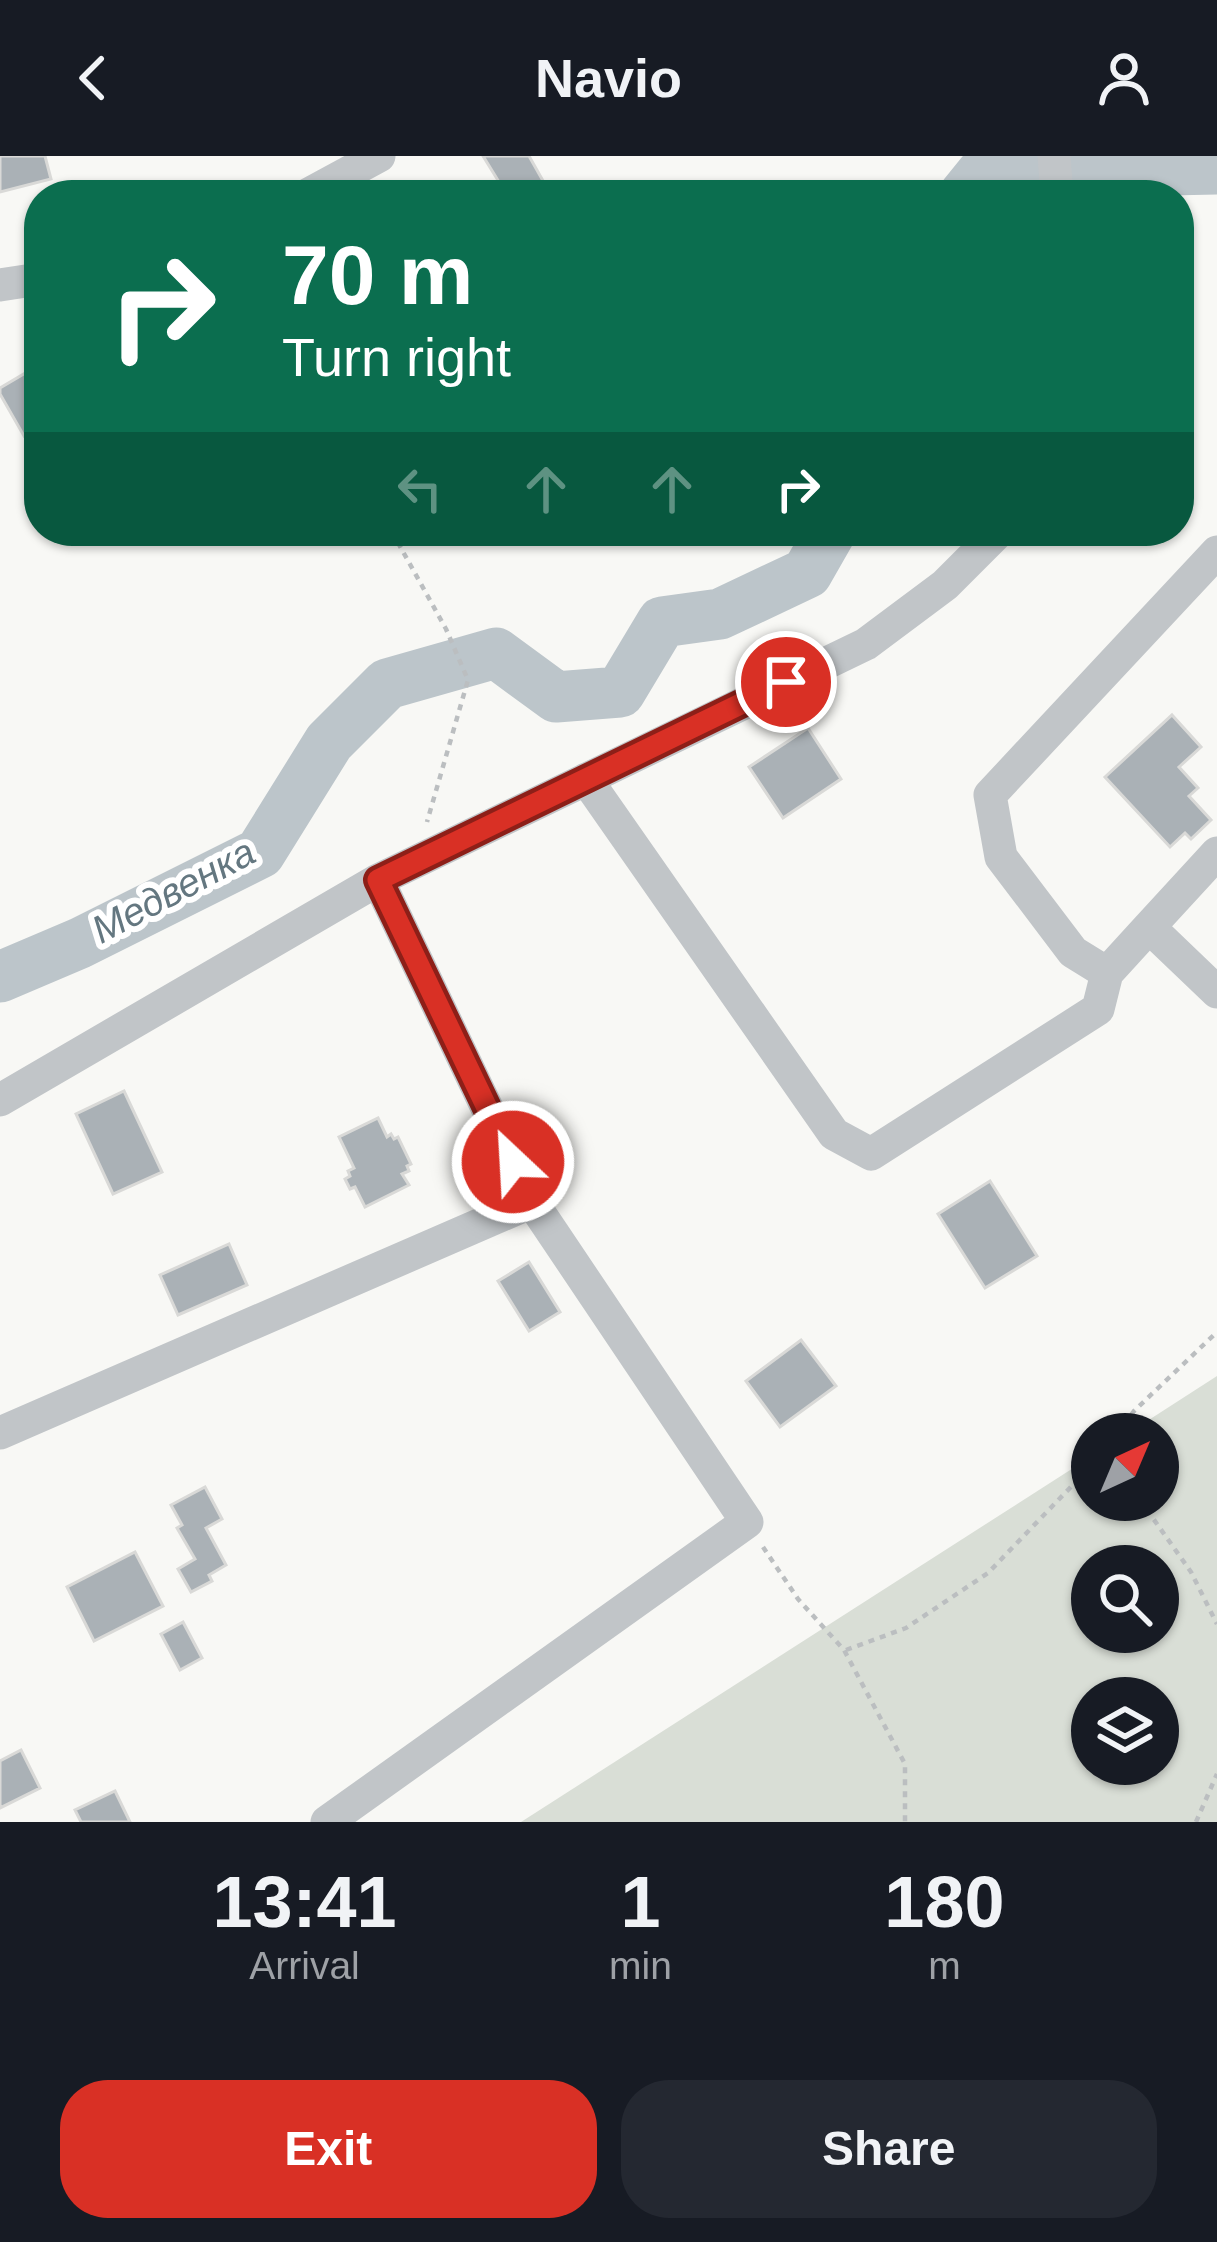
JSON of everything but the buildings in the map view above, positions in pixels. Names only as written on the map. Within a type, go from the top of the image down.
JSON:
[{"type":"street","points":[[335,180],[379,156]]},
{"type":"street","points":[[0,1100],[378,880],[866,644],[945,585],[985,546]]},
{"type":"street","points":[[1106,973],[1073,952],[1001,857],[990,795],[1217,552]]},
{"type":"street","points":[[586,779],[834,1134],[871,1154],[1098,1009],[1106,973],[1217,853]]},
{"type":"street","points":[[327,1822],[747,1522],[532,1202],[378,880]]},
{"type":"street","points":[[1149,927],[1217,992]]},
{"type":"street","points":[[0,1433],[532,1202]]},
{"type":"path","points":[[400,546],[468,680],[421,841]]},
{"type":"path","points":[[1134,1413],[1217,1332]]},
{"type":"path","points":[[844,1650],[906,1628],[988,1573],[1071,1488]]},
{"type":"path","points":[[1155,1521],[1191,1572],[1217,1624]]},
{"type":"path","points":[[747,1522],[798,1599],[844,1650],[904,1764],[905,1822]]},
{"type":"path","points":[[1196,1822],[1217,1774]]},
{"type":"shaded area","points":[[1217,1376],[1217,1822],[521,1822],[1071,1469],[1071,1521],[1179,1521],[1179,1413],[1160,1413]]},
{"type":"waterway","name":"Медвенка","points":[[976,180],[981,174],[1217,169]]},
{"type":"waterway","name":"Медвенка","points":[[0,977],[80,943],[260,853],[329,742],[387,684],[496,653],[556,697],[620,692],[662,622],[720,614],[807,573],[822,546]]},
{"type":"route","points":[[513,1162],[378,880],[786,682]]}]
